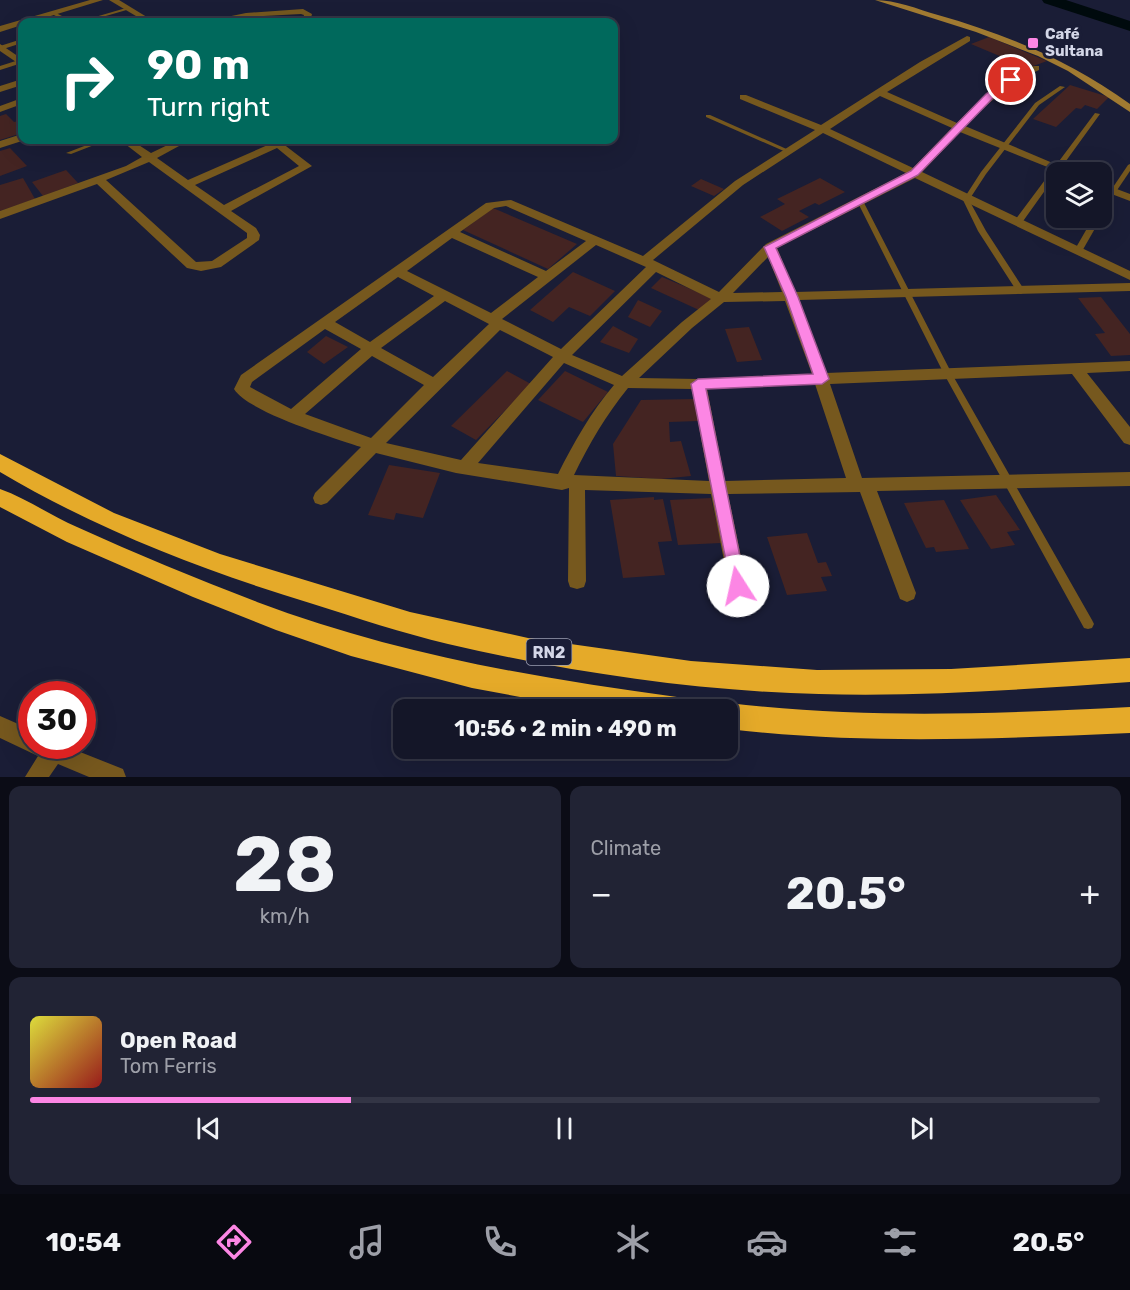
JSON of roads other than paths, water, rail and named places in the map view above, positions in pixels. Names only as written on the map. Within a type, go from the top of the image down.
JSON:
[{"type":"highway","name":"RN2","points":[[0,462],[34,484],[207,561],[446,633],[580,657],[699,674],[774,680],[903,682],[1130,670]]},
{"type":"highway","name":"RN2","points":[[0,496],[82,541],[247,610],[352,645],[461,672],[602,699]]},
{"type":"highway","points":[[738,717],[852,727],[924,728],[1130,720]]},
{"type":"street","points":[[37,18],[99,0]]},
{"type":"street","points":[[113,0],[140,18]]},
{"type":"street","points":[[879,0],[998,36],[1045,54],[1091,80],[1130,109]]},
{"type":"street","points":[[255,18],[303,11],[308,14],[307,18]]},
{"type":"street","points":[[0,29],[18,24]]},
{"type":"street","points":[[465,467],[563,356],[649,264],[709,206],[822,129],[968,39]]},
{"type":"street","points":[[0,48],[18,59]]},
{"type":"street","points":[[577,581],[570,483],[581,444],[604,407],[624,383],[687,325],[721,298],[770,247],[915,173],[989,96],[1011,80],[1036,68]]},
{"type":"street","points":[[0,89],[18,83]]},
{"type":"street","points":[[880,92],[1046,164]]},
{"type":"street","points":[[743,97],[822,129],[966,200],[1018,222],[1130,276]]},
{"type":"street","points":[[0,109],[18,102]]},
{"type":"street","points":[[0,145],[18,138]]},
{"type":"street","points":[[98,179],[192,265],[202,269],[216,266],[253,240],[252,231],[131,144]]},
{"type":"street","points":[[0,215],[152,158],[178,144]]},
{"type":"street","points":[[187,184],[271,144]]},
{"type":"street","points":[[224,210],[304,169],[306,164],[278,144]]},
{"type":"street","points":[[1112,190],[1130,198]]},
{"type":"street","points":[[1130,288],[721,298],[595,240],[507,202],[500,202],[490,205],[325,323],[243,384],[242,389],[293,416],[374,446],[465,467],[570,483],[720,488],[1130,479]]},
{"type":"street","points":[[451,233],[549,277]]},
{"type":"street","points":[[321,498],[495,322],[595,240]]},
{"type":"street","points":[[770,247],[792,297],[861,485],[907,593]]},
{"type":"street","points":[[397,271],[604,377],[624,383],[698,384],[1130,366]]},
{"type":"street","points":[[293,416],[370,349],[443,296]]},
{"type":"street","points":[[325,323],[434,384]]},
{"type":"street","points":[[1076,369],[1130,439]]},
{"type":"street","points":[[698,384],[738,586]]},
{"type":"street","points":[[0,727],[18,735]]},
{"type":"street","points":[[36,777],[43,759]]},
{"type":"street","points":[[71,759],[115,777]]},
{"type":"lane","points":[[95,18],[128,9]]},
{"type":"lane","points":[[54,13],[63,18]]},
{"type":"lane","points":[[0,48],[18,42]]},
{"type":"lane","points":[[0,68],[18,63]]},
{"type":"lane","points":[[1021,291],[982,231],[966,200],[983,173],[1037,104],[1062,87]]},
{"type":"lane","points":[[1061,162],[1097,114]]},
{"type":"lane","points":[[708,116],[788,151]]},
{"type":"lane","points":[[69,153],[93,144]]},
{"type":"lane","points":[[1112,183],[1130,166]]},
{"type":"lane","points":[[1018,222],[1046,182]]},
{"type":"lane","points":[[860,201],[948,374],[1088,624]]},
{"type":"lane","points":[[1078,251],[1091,228]]},
{"type":"waterway","points":[[1050,0],[1130,26]]},
{"type":"place","name":"Café Sultana","points":[[1033,43]]}]
